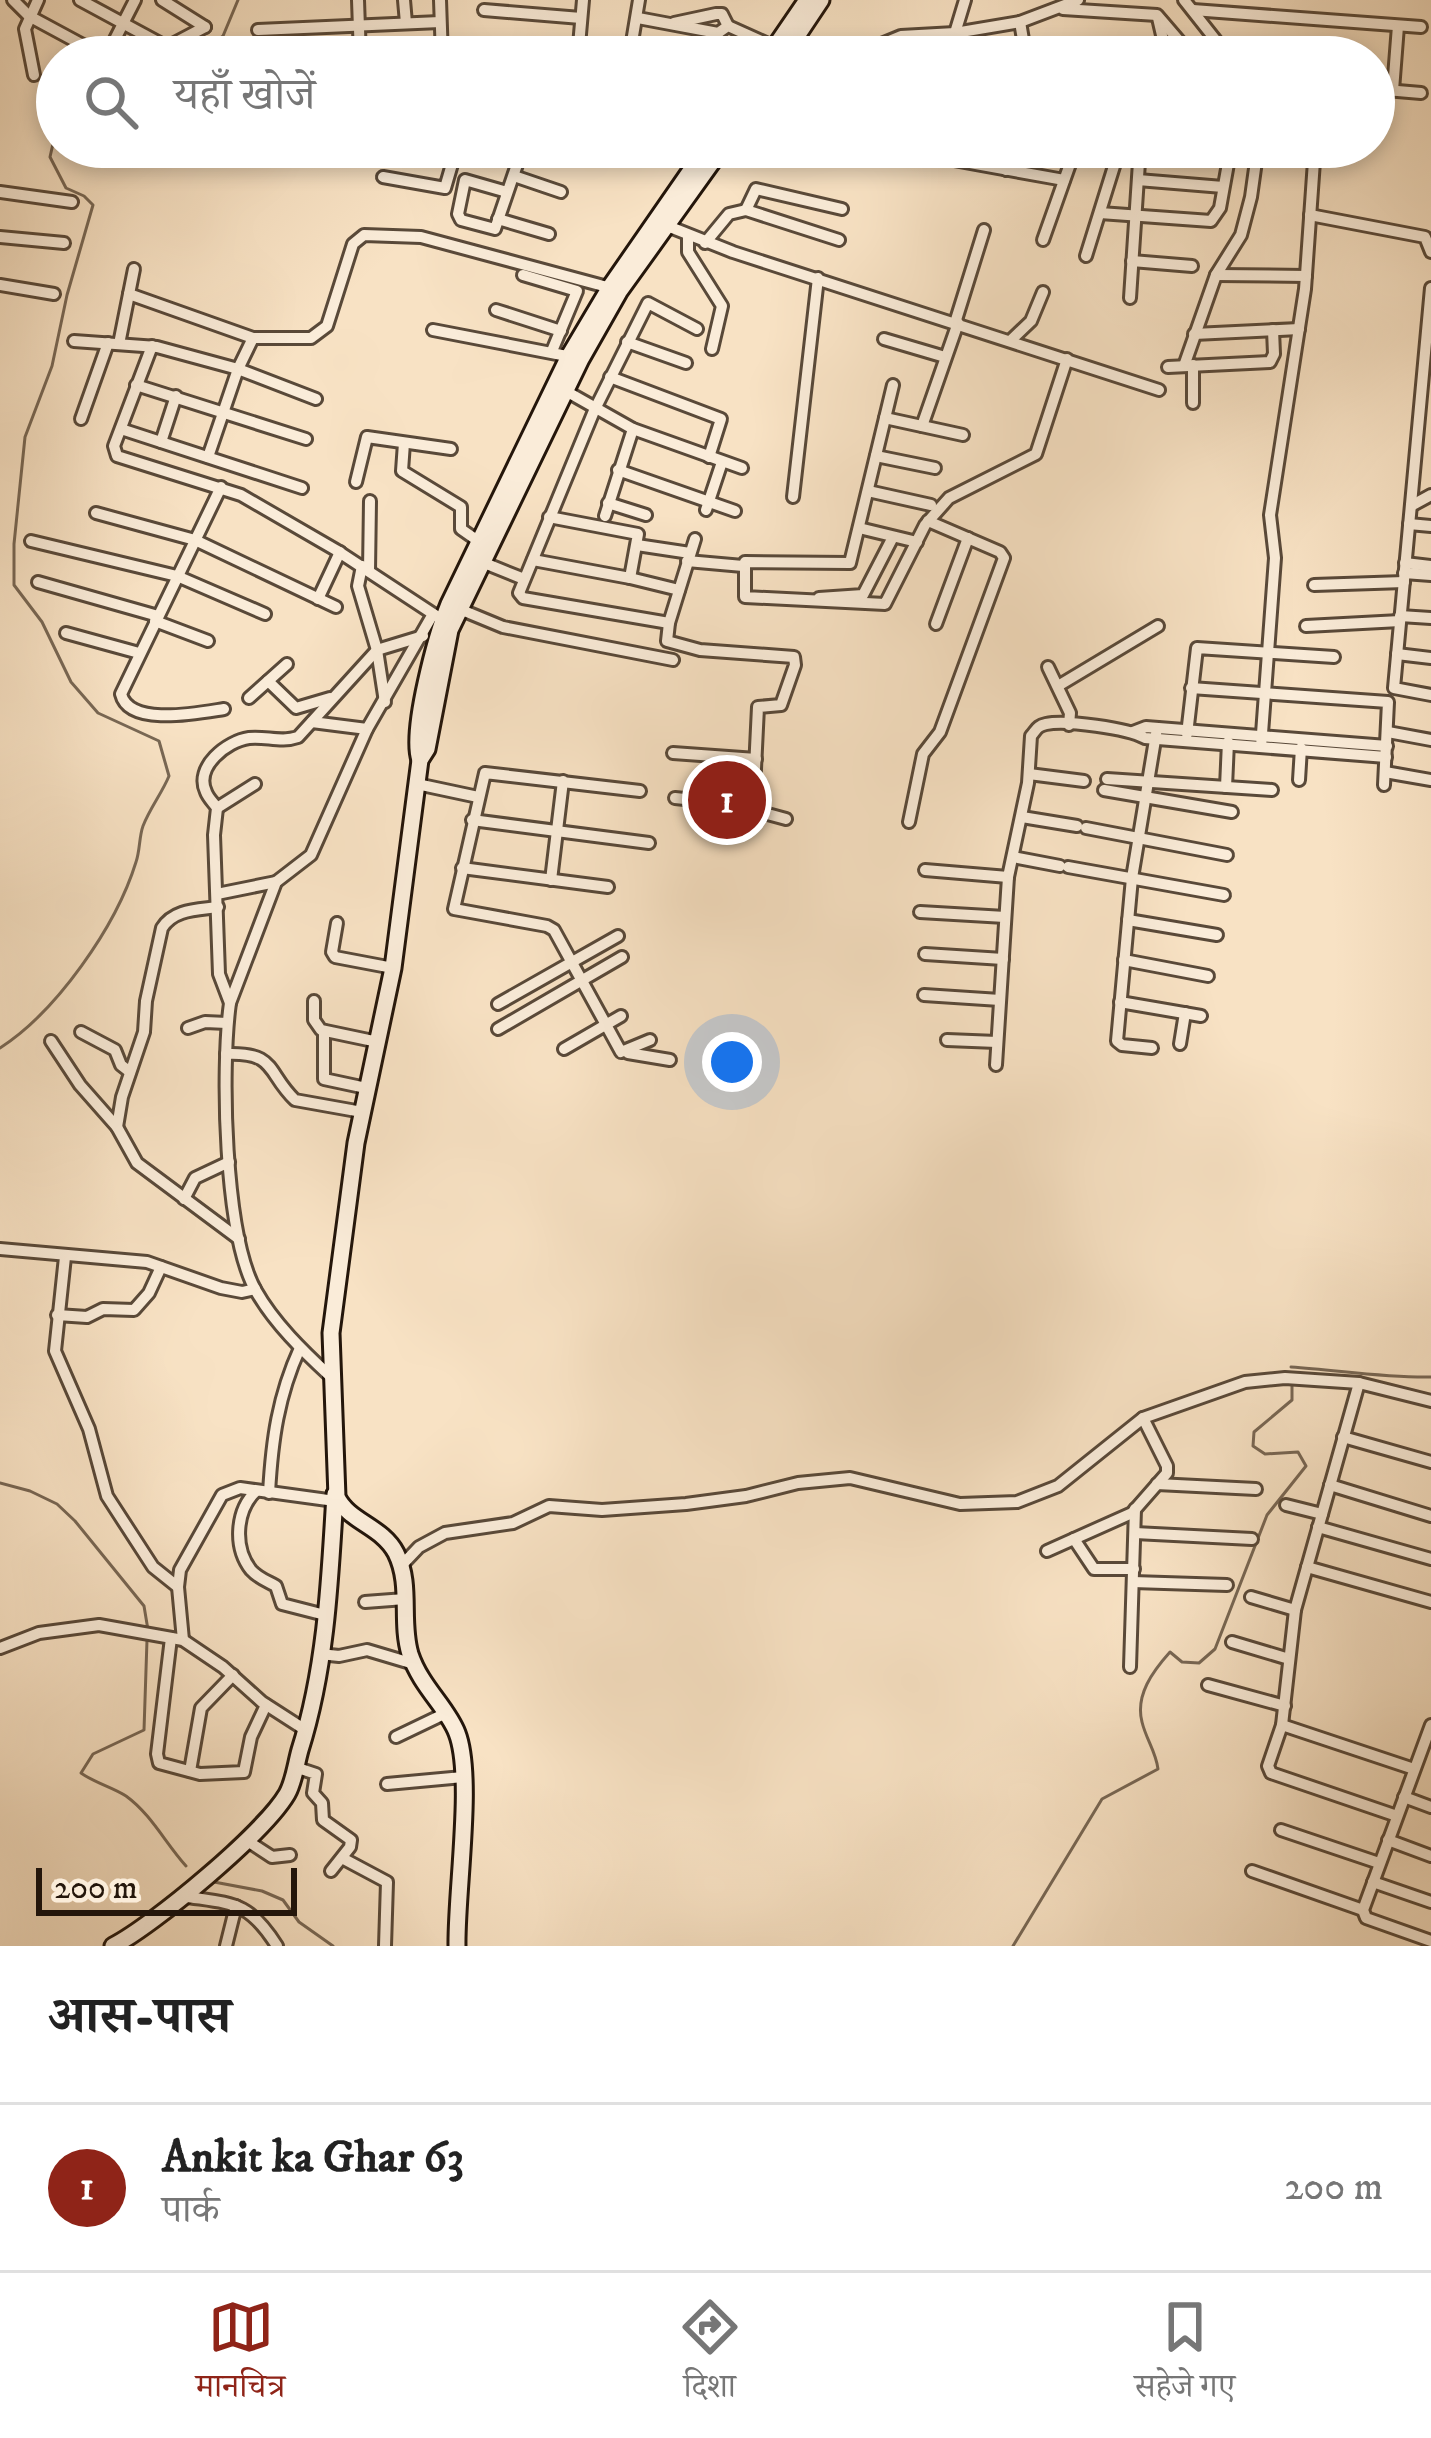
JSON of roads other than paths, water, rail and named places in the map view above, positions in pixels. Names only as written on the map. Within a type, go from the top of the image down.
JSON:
[{"type":"street","points":[[13,0],[29,16],[67,36]]},
{"type":"street","points":[[34,75],[25,34],[38,0]]},
{"type":"street","points":[[80,0],[147,36]]},
{"type":"street","points":[[117,36],[135,0]]},
{"type":"street","points":[[162,0],[205,27],[188,36]]},
{"type":"street","points":[[358,0],[360,36]]},
{"type":"street","points":[[404,0],[406,23]]},
{"type":"street","points":[[440,0],[441,36]]},
{"type":"street","points":[[580,36],[583,0]]},
{"type":"street","points":[[634,36],[639,0]]},
{"type":"street","points":[[790,36],[807,0]]},
{"type":"street","points":[[795,36],[821,0]]},
{"type":"street","points":[[955,34],[965,0]]},
{"type":"street","points":[[901,36],[955,34],[1020,22],[1078,0]]},
{"type":"street","points":[[1188,5],[1421,27]]},
{"type":"street","points":[[1188,5],[1212,36]]},
{"type":"street","points":[[1060,8],[1157,15],[1175,36]]},
{"type":"street","points":[[484,10],[581,18]]},
{"type":"street","points":[[638,18],[670,24],[722,14],[719,36]]},
{"type":"street","points":[[1157,15],[1162,36]]},
{"type":"street","points":[[258,30],[440,22]]},
{"type":"street","points":[[1020,22],[1022,36]]},
{"type":"street","points":[[1395,65],[1398,26]]},
{"type":"street","points":[[723,29],[740,36]]},
{"type":"street","points":[[1395,91],[1421,93]]},
{"type":"street","points":[[382,178],[442,188],[449,168]]},
{"type":"street","points":[[507,192],[465,180],[461,220],[495,229],[516,168]]},
{"type":"street","points":[[567,355],[698,168]]},
{"type":"street","points":[[995,168],[1064,181]]},
{"type":"street","points":[[1043,240],[1069,168]]},
{"type":"street","points":[[1085,256],[1114,168]]},
{"type":"street","points":[[1130,298],[1139,168]]},
{"type":"street","points":[[1100,213],[1211,221],[1218,214],[1227,168]]},
{"type":"street","points":[[1193,403],[1188,366],[1194,334],[1216,275],[1234,251],[1247,214],[1255,168]]},
{"type":"street","points":[[1262,742],[1275,558],[1270,515],[1306,276],[1313,168]]},
{"type":"street","points":[[514,176],[561,192]]},
{"type":"street","points":[[1138,180],[1223,187]]},
{"type":"street","points":[[746,210],[756,189],[842,209]]},
{"type":"street","points":[[0,192],[72,202]]},
{"type":"street","points":[[705,243],[729,214],[746,210],[839,240]]},
{"type":"street","points":[[1310,215],[1425,237],[1431,252]]},
{"type":"street","points":[[498,219],[549,233]]},
{"type":"street","points":[[663,224],[705,243],[1159,389]]},
{"type":"street","points":[[922,426],[984,230]]},
{"type":"street","points":[[129,294],[253,338],[311,338],[331,320],[353,244],[364,236],[421,237],[614,290]]},
{"type":"street","points":[[688,236],[688,252],[722,306],[712,349]]},
{"type":"street","points":[[0,237],[64,243]]},
{"type":"street","points":[[1132,261],[1192,266]]},
{"type":"street","points":[[81,419],[113,344],[134,269]]},
{"type":"street","points":[[113,1946],[182,1896],[246,1840],[288,1794],[307,1731],[326,1615],[335,1493],[331,1333],[362,1112],[393,968],[420,760],[416,747],[447,614],[561,388],[567,355],[561,331],[577,291],[524,275]]},
{"type":"street","points":[[1216,275],[1306,276]]},
{"type":"street","points":[[793,497],[818,278]]},
{"type":"street","points":[[0,286],[54,294]]},
{"type":"street","points":[[1431,288],[1425,414],[1415,453],[1394,688],[1431,695]]},
{"type":"street","points":[[1010,341],[1031,321],[1043,292]]},
{"type":"street","points":[[669,622],[519,595],[594,411],[648,303],[697,329]]},
{"type":"street","points":[[496,310],[561,331]]},
{"type":"street","points":[[1194,334],[1299,329]]},
{"type":"street","points":[[433,330],[567,355]]},
{"type":"street","points":[[1168,367],[1270,362],[1273,330]]},
{"type":"street","points":[[208,457],[253,338]]},
{"type":"street","points":[[884,339],[945,357]]},
{"type":"street","points":[[74,341],[152,346],[238,369],[316,399]]},
{"type":"street","points":[[627,343],[686,363]]},
{"type":"street","points":[[152,346],[114,449],[118,456],[221,487],[447,614],[673,660]]},
{"type":"street","points":[[743,566],[745,597],[885,604],[928,521],[954,494],[1036,454],[1067,359]]},
{"type":"street","points":[[610,377],[721,419],[709,458]]},
{"type":"street","points":[[136,385],[306,439]]},
{"type":"street","points":[[638,545],[743,566],[748,562],[848,564],[893,386]]},
{"type":"street","points":[[561,388],[594,411],[633,429],[742,468]]},
{"type":"street","points":[[161,442],[176,396]]},
{"type":"street","points":[[885,418],[963,435]]},
{"type":"street","points":[[121,429],[302,488]]},
{"type":"street","points":[[633,429],[606,509],[646,515]]},
{"type":"street","points":[[356,482],[367,437],[451,449]]},
{"type":"street","points":[[404,442],[402,471],[461,507],[461,529],[481,553],[524,579]]},
{"type":"street","points":[[1415,453],[1431,454]]},
{"type":"street","points":[[876,455],[935,468]]},
{"type":"street","points":[[707,506],[722,462]]},
{"type":"street","points":[[618,470],[707,506],[735,511]]},
{"type":"street","points":[[221,487],[122,689],[125,707],[170,716],[224,709]]},
{"type":"street","points":[[868,491],[931,505]]},
{"type":"street","points":[[1411,506],[1431,495]]},
{"type":"street","points":[[370,501],[366,568],[358,586],[377,650],[385,701]]},
{"type":"street","points":[[96,513],[195,540],[336,607]]},
{"type":"street","points":[[549,518],[638,534],[630,578]]},
{"type":"street","points":[[909,821],[923,754],[940,732],[1004,565],[1003,554],[928,521]]},
{"type":"street","points":[[1409,524],[1431,526]]},
{"type":"street","points":[[859,528],[916,542]]},
{"type":"street","points":[[812,602],[824,596],[863,595],[893,537]]},
{"type":"street","points":[[936,624],[968,538]]},
{"type":"street","points":[[695,539],[669,622],[668,640],[675,645],[794,656],[782,705],[758,707],[753,806],[753,810],[786,819]]},
{"type":"street","points":[[31,541],[177,576],[265,614]]},
{"type":"street","points":[[318,599],[340,552]]},
{"type":"street","points":[[533,560],[679,590]]},
{"type":"street","points":[[1314,585],[1431,566]]},
{"type":"street","points":[[1404,573],[1431,575]]},
{"type":"street","points":[[38,582],[156,618],[208,640]]},
{"type":"street","points":[[117,1127],[144,1032],[146,1001],[167,920],[276,882],[310,855],[367,729],[423,636],[447,614]]},
{"type":"street","points":[[1306,626],[1431,619]]},
{"type":"street","points":[[1058,686],[1158,626]]},
{"type":"street","points":[[66,633],[139,653]]},
{"type":"street","points":[[230,1003],[219,974],[217,808],[206,794],[204,780],[210,762],[222,750],[250,738],[293,740],[377,650],[423,636]]},
{"type":"street","points":[[1187,736],[1197,648],[1334,657]]},
{"type":"street","points":[[1397,654],[1431,658]]},
{"type":"street","points":[[249,698],[287,664]]},
{"type":"street","points":[[1048,667],[1070,713],[1070,725]]},
{"type":"street","points":[[268,680],[296,708],[333,697]]},
{"type":"street","points":[[1191,688],[1388,702],[1384,778],[1431,780]]},
{"type":"street","points":[[312,722],[367,729]]},
{"type":"street","points":[[996,1065],[1008,877],[1022,817],[1031,736],[1036,729],[1070,725],[1301,745],[1431,740]]},
{"type":"street","points":[[1152,1048],[1117,1041],[1132,878],[1156,734]]},
{"type":"street","points":[[1226,787],[1228,739]]},
{"type":"street","points":[[1298,780],[1301,745]]},
{"type":"street","points":[[674,753],[756,759]]},
{"type":"street","points":[[640,791],[488,772],[482,776],[455,912],[547,926],[618,1048],[670,1060]]},
{"type":"street","points":[[1029,774],[1084,781]]},
{"type":"street","points":[[551,880],[562,781]]},
{"type":"street","points":[[217,808],[255,784]]},
{"type":"street","points":[[416,784],[478,797]]},
{"type":"street","points":[[1232,812],[1146,797],[1106,784],[1271,790]]},
{"type":"street","points":[[675,798],[753,806]]},
{"type":"street","points":[[1022,817],[1227,855]]},
{"type":"street","points":[[472,820],[649,843]]},
{"type":"street","points":[[1013,857],[1224,895]]},
{"type":"street","points":[[462,868],[608,887]]},
{"type":"street","points":[[926,871],[1008,877]]},
{"type":"street","points":[[276,882],[230,1003],[224,1097],[230,1162],[239,1239],[255,1289],[300,1348],[330,1376]]},
{"type":"street","points":[[920,912],[1006,917]]},
{"type":"street","points":[[1128,920],[1217,935]]},
{"type":"street","points":[[337,923],[335,957],[393,968]]},
{"type":"street","points":[[498,1004],[618,936]]},
{"type":"street","points":[[926,954],[1003,959]]},
{"type":"street","points":[[498,1029],[622,958]]},
{"type":"street","points":[[1124,960],[1208,976]]},
{"type":"street","points":[[925,995],[1000,1000]]},
{"type":"street","points":[[314,1000],[314,1020],[325,1031],[377,1042]]},
{"type":"street","points":[[1120,1002],[1201,1016]]},
{"type":"street","points":[[1180,1044],[1185,1013]]},
{"type":"street","points":[[564,1049],[621,1016]]},
{"type":"street","points":[[188,1028],[227,1022]]},
{"type":"street","points":[[325,1031],[325,1079],[367,1088]]},
{"type":"street","points":[[81,1032],[115,1051],[130,1072]]},
{"type":"street","points":[[625,1053],[650,1040]]},
{"type":"street","points":[[947,1040],[997,1042]]},
{"type":"street","points":[[51,1041],[117,1127],[137,1163],[239,1239]]},
{"type":"street","points":[[226,1054],[254,1053],[278,1073],[295,1100],[362,1112]]},
{"type":"street","points":[[184,1198],[195,1178],[230,1162]]},
{"type":"street","points":[[0,1249],[147,1262],[221,1288],[255,1289]]},
{"type":"street","points":[[65,1257],[55,1351],[88,1429],[107,1496],[153,1567],[178,1587]]},
{"type":"street","points":[[57,1315],[87,1317],[103,1309],[134,1310],[149,1294],[160,1267]]},
{"type":"street","points":[[300,1348],[282,1388],[262,1492],[240,1509],[239,1520],[248,1565],[278,1588],[282,1604],[326,1615]]},
{"type":"street","points":[[401,1566],[419,1547],[445,1533],[513,1523],[549,1507],[602,1510],[686,1504],[850,1478],[960,1504],[1017,1502],[1070,1478],[1143,1418],[1245,1382],[1298,1378],[1358,1383],[1431,1400]]},
{"type":"street","points":[[1358,1383],[1295,1610],[1282,1725],[1268,1771],[1397,1816]]},
{"type":"street","points":[[1047,1550],[1135,1509],[1157,1484],[1168,1466],[1143,1418]]},
{"type":"street","points":[[1343,1437],[1431,1462]]},
{"type":"street","points":[[1157,1484],[1256,1489]]},
{"type":"street","points":[[1330,1485],[1431,1516]]},
{"type":"street","points":[[266,1705],[251,1737],[244,1772],[190,1772],[157,1759],[180,1570],[221,1495],[233,1489],[335,1493]]},
{"type":"street","points":[[335,1493],[341,1505],[378,1531],[394,1550],[401,1566],[406,1634],[414,1664],[460,1740],[464,1777],[457,1946]]},
{"type":"street","points":[[1286,1505],[1431,1559]]},
{"type":"street","points":[[1130,1666],[1135,1509]]},
{"type":"street","points":[[1135,1533],[1252,1539]]},
{"type":"street","points":[[1074,1539],[1094,1569],[1227,1585]]},
{"type":"street","points":[[1307,1567],[1431,1601]]},
{"type":"street","points":[[1251,1597],[1295,1610]]},
{"type":"street","points":[[365,1602],[405,1599]]},
{"type":"street","points":[[0,1648],[39,1633],[99,1625],[172,1638],[307,1731]]},
{"type":"street","points":[[1232,1642],[1289,1659]]},
{"type":"street","points":[[320,1654],[373,1651],[414,1664]]},
{"type":"street","points":[[190,1772],[201,1708],[233,1676]]},
{"type":"street","points":[[1208,1684],[1285,1706]]},
{"type":"street","points":[[396,1737],[445,1714]]},
{"type":"street","points":[[1282,1725],[1414,1769]]},
{"type":"street","points":[[1431,1725],[1426,1753],[1414,1769],[1363,1910],[1366,1918],[1431,1941]]},
{"type":"street","points":[[295,1766],[316,1774],[313,1793],[322,1803],[323,1820],[351,1840],[331,1871]]},
{"type":"street","points":[[387,1784],[464,1777]]},
{"type":"street","points":[[1404,1797],[1431,1807]]},
{"type":"street","points":[[1281,1830],[1379,1863]]},
{"type":"street","points":[[246,1840],[272,1857],[290,1855]]},
{"type":"street","points":[[1388,1840],[1431,1856]]},
{"type":"street","points":[[342,1858],[388,1885],[385,1946]]},
{"type":"street","points":[[1252,1871],[1363,1910]]},
{"type":"street","points":[[1372,1882],[1431,1902]]},
{"type":"street","points":[[182,1896],[255,1914],[277,1946]]},
{"type":"street","points":[[226,1946],[236,1906]]},
{"type":"waterway","points":[[223,36],[238,0]]},
{"type":"waterway","points":[[0,1048],[42,1013],[99,940],[127,887],[143,826],[169,776],[159,741],[98,713],[71,682],[42,622],[14,585],[25,437],[52,366],[93,205],[66,188],[56,168]]},
{"type":"waterway","points":[[1291,1367],[1431,1377]]},
{"type":"waterway","points":[[1013,1946],[1102,1799],[1158,1769],[1140,1712],[1147,1684],[1170,1652],[1182,1662],[1199,1663],[1215,1649],[1267,1515],[1306,1466],[1298,1452],[1265,1454],[1253,1446],[1254,1432],[1292,1400],[1292,1384]]},
{"type":"waterway","points":[[0,1483],[57,1504],[75,1521],[144,1606],[148,1630]]},
{"type":"waterway","points":[[147,1640],[144,1730],[93,1754],[81,1773],[135,1803],[186,1866]]},
{"type":"waterway","points":[[214,1882],[283,1900],[299,1922],[333,1946]]},
{"type":"place","name":"Ankit ka Ghar 63","points":[[727,800]]}]
